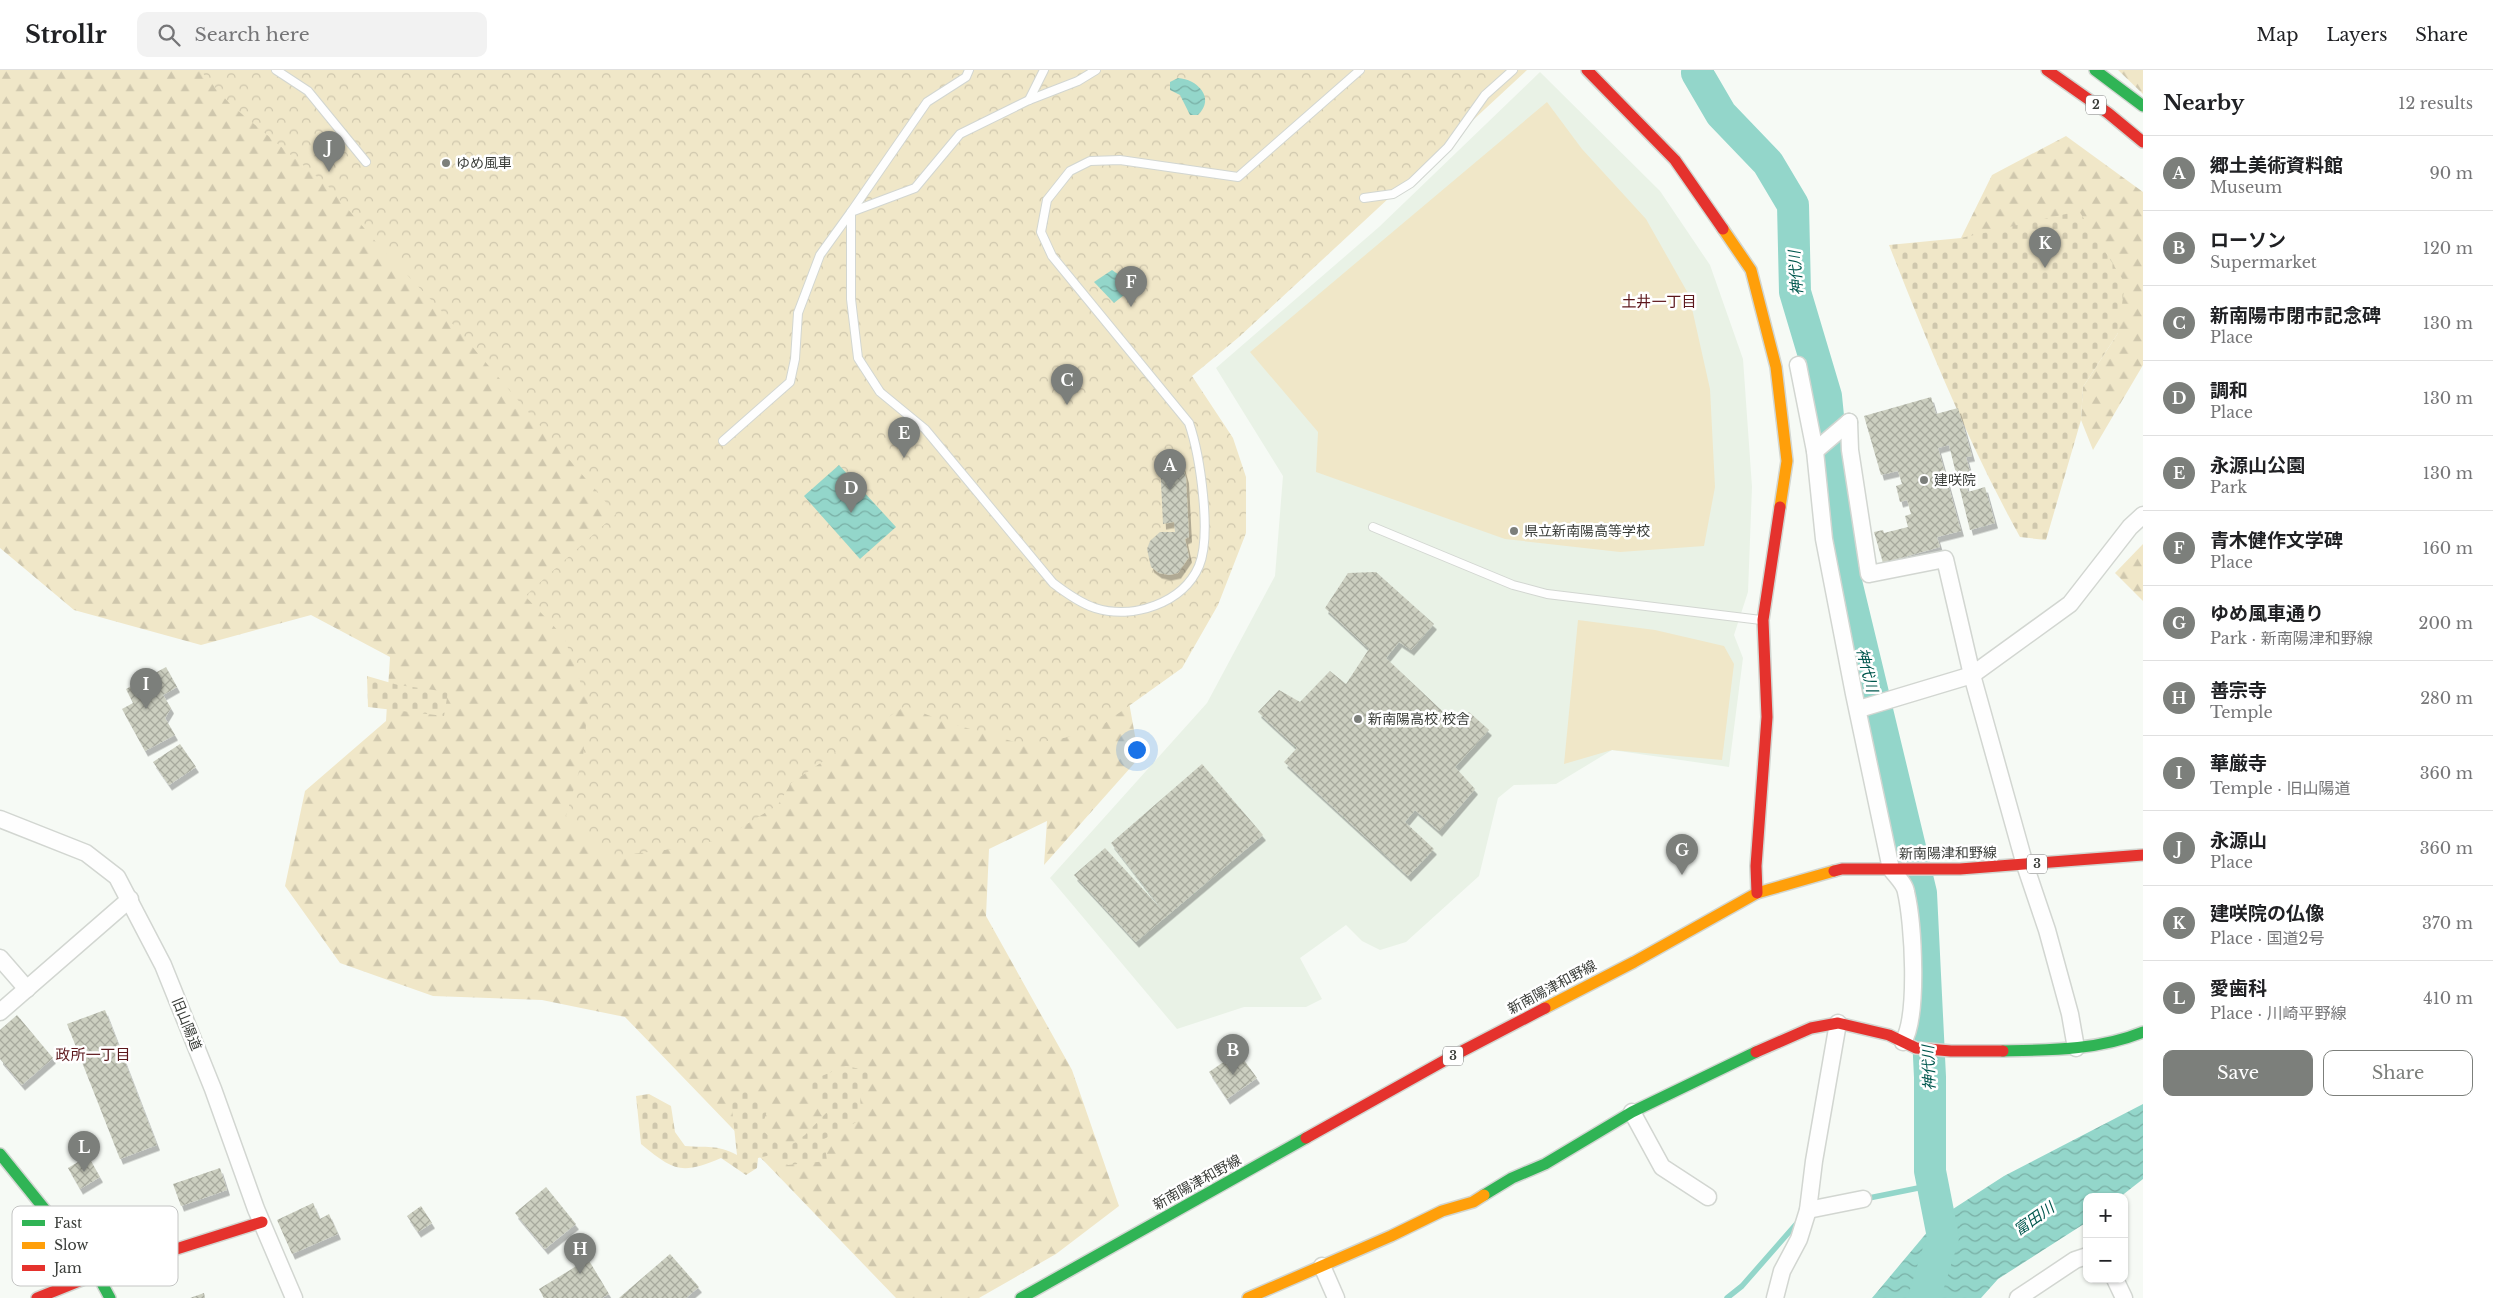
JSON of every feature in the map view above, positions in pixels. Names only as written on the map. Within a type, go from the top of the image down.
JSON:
[{"type":"main road","points":[[1587,70],[1675,160],[1751,270],[1776,367],[1787,461],[1763,620],[1767,717],[1756,866],[1757,893]]},
{"type":"main road","name":"2","points":[[2047,70],[2108,113],[2143,142]]},
{"type":"main road","name":"2","points":[[2095,70],[2143,106]]},
{"type":"main road","name":"新南陽津和野線","points":[[1021,1298],[1449,1058],[1634,962],[1757,893],[1842,869],[2025,866],[2143,855]]},
{"type":"main road","points":[[1248,1298],[1272,1294],[1322,1266],[1442,1211],[1473,1202],[1512,1178],[1545,1164],[1632,1112],[1775,1043],[1811,1028],[1838,1023],[1890,1035],[1909,1045],[1951,1051],[2076,1048],[2123,1040],[2143,1032]]},
{"type":"main road","points":[[0,1154],[42,1206]]},
{"type":"main road","points":[[178,1248],[262,1222]]},
{"type":"main road","points":[[37,1298],[67,1286]]},
{"type":"main road","points":[[104,1286],[110,1298]]},
{"type":"street","points":[[1798,365],[1815,450],[1824,539],[1854,694],[1898,869],[1906,890],[1912,960],[1909,1045]]},
{"type":"street","points":[[1815,450],[1849,422],[1850,450],[1869,574],[1945,559],[1972,675],[2025,866],[2048,930],[2070,1014],[2076,1048]]},
{"type":"street","points":[[1858,709],[1893,701],[1972,675],[2070,604],[2130,527],[2143,514]]},
{"type":"street","name":"旧山陽道","points":[[0,819],[86,854],[117,877],[167,974],[213,1089],[262,1222],[294,1298]]},
{"type":"street","points":[[0,1012],[130,899]]},
{"type":"street","points":[[0,958],[27,988]]},
{"type":"street","points":[[1775,1298],[1782,1271],[1799,1239],[1808,1210],[1814,1160],[1838,1023]]},
{"type":"street","points":[[1632,1112],[1662,1167],[1708,1197]]},
{"type":"street","points":[[1808,1210],[1863,1199]]},
{"type":"street","points":[[2018,1298],[2075,1260],[2083,1257]]},
{"type":"street","points":[[1322,1266],[1336,1298]]},
{"type":"street","points":[[2117,1283],[2124,1298]]},
{"type":"lane","points":[[276,70],[308,91],[366,162]]},
{"type":"lane","points":[[723,441],[790,382],[795,359],[798,313],[820,255],[927,102],[966,77],[969,70]]},
{"type":"lane","points":[[1029,100],[1044,70]]},
{"type":"lane","points":[[851,212],[915,188],[960,134],[1029,100],[1078,81],[1096,70]]},
{"type":"lane","points":[[851,212],[851,299],[858,358],[880,392],[925,429],[1053,583],[1072,597],[1096,608],[1128,612],[1158,605],[1179,593],[1199,566],[1205,534],[1198,448],[1190,424],[1052,256],[1041,232],[1047,200],[1070,171],[1090,161],[1120,160],[1238,177],[1360,70]]},
{"type":"lane","points":[[1364,198],[1393,194],[1411,183],[1448,147],[1485,95],[1513,70]]},
{"type":"lane","points":[[1373,527],[1513,585],[1547,594],[1763,620]]},
{"type":"shaded area","name":"県立新南陽高等学校","points":[[1540,72],[1660,191],[1710,265],[1743,359],[1752,487],[1748,592],[1734,635],[1743,658],[1729,767],[1612,750],[1556,784],[1514,785],[1498,798],[1479,876],[1406,942],[1380,950],[1362,941],[1346,925],[1300,958],[1322,999],[1306,1007],[1244,1007],[1177,1029],[1050,878],[1207,703],[1275,576],[1283,476],[1216,368],[1379,227]]},
{"type":"green space","points":[[0,70],[1125,70],[1045,234],[1139,758],[1044,865],[1047,821],[989,849],[986,916],[1072,1070],[1119,1206],[1056,1254],[979,1298],[896,1298],[625,1017],[542,1000],[433,996],[340,963],[285,886],[305,791],[386,721],[390,657],[311,615],[201,645],[74,610],[0,548]]},
{"type":"green space","points":[[200,70],[1527,70],[1239,337],[1192,376],[1233,438],[1246,477],[1246,533],[1218,605],[1182,668],[1091,733],[1025,745],[943,721],[905,706],[791,783],[778,805],[729,835],[698,846],[607,857],[566,816],[583,757],[588,703],[564,637],[525,596],[616,514],[438,307],[382,249],[328,186],[230,104]]},
{"type":"green space","points":[[2118,70],[2143,70],[2143,94]]},
{"type":"green space","points":[[1547,102],[1582,149],[1646,219],[1689,295],[1710,389],[1715,487],[1704,546],[1620,552],[1505,539],[1316,472],[1318,432],[1250,352]]},
{"type":"green space","points":[[2066,136],[2143,192],[2143,365],[2093,450],[2081,420],[2083,387],[2118,333],[1961,238],[1992,175]]},
{"type":"green space","points":[[2079,211],[2125,283],[2118,333],[2083,387],[2081,420],[2046,540],[2020,537],[1966,429],[1889,245],[1961,238]]},
{"type":"green space","points":[[2143,544],[2143,601],[2115,573]]},
{"type":"green space","points":[[1578,620],[1655,630],[1724,646],[1734,664],[1722,760],[1612,750],[1564,764]]},
{"type":"green space","points":[[367,676],[398,685],[448,692],[444,716],[368,707]]},
{"type":"green space","points":[[846,1066],[874,1072],[860,1098],[862,1119],[824,1139],[827,1161],[788,1165],[771,1155],[758,1158],[757,1168],[746,1175],[721,1158],[696,1167],[687,1168],[670,1165],[641,1144],[636,1096],[649,1094],[671,1106],[675,1132],[685,1146],[717,1148],[737,1155],[731,1099],[746,1088],[769,1105],[761,1129],[784,1150],[805,1135],[828,1111],[800,1085]]},
{"type":"water","points":[[1178,78],[1192,82],[1202,90],[1205,102],[1203,109],[1198,115],[1190,115],[1180,95],[1170,90],[1170,82]]},
{"type":"water","points":[[1112,270],[1124,281],[1129,291],[1114,303],[1094,282]]},
{"type":"water","points":[[839,465],[896,527],[860,559],[804,496]]},
{"type":"water","name":"富田川","points":[[2143,1104],[2143,1179],[2125,1193],[2083,1193],[2083,1225],[1998,1279],[1981,1298],[1872,1298],[1939,1218],[2004,1176]]},
{"type":"building","name":"建咲院","points":[[1931,397],[1936,414],[1958,408],[1972,456],[1966,457],[1971,475],[1964,477],[1968,492],[1985,487],[1995,523],[1970,530],[1949,445],[1938,448],[1961,531],[1937,537],[1940,547],[1883,563],[1874,532],[1883,530],[1884,533],[1908,527],[1905,516],[1911,514],[1907,500],[1900,502],[1896,486],[1902,484],[1898,471],[1881,475],[1864,416]]},
{"type":"building","points":[[1180,457],[1186,478],[1189,537],[1185,539],[1189,557],[1178,573],[1169,575],[1159,573],[1151,567],[1147,549],[1150,541],[1160,532],[1175,532],[1174,522],[1163,524],[1160,460]]},
{"type":"building","name":"新南陽高校 校舎","points":[[1376,572],[1434,624],[1411,650],[1399,642],[1386,658],[1457,725],[1469,712],[1489,730],[1455,767],[1475,789],[1439,831],[1415,810],[1405,822],[1434,849],[1408,876],[1284,762],[1297,748],[1258,712],[1279,690],[1300,702],[1330,671],[1346,684],[1369,649],[1325,608],[1348,573]]},
{"type":"building","points":[[166,667],[177,687],[163,695],[171,708],[165,718],[175,735],[145,751],[122,709],[133,703],[126,689]]},
{"type":"building","points":[[180,744],[196,767],[169,785],[153,762]]},
{"type":"building","points":[[1202,764],[1263,835],[1136,942],[1074,875],[1105,848],[1164,912],[1111,843]]},
{"type":"building","points":[[105,1010],[157,1145],[120,1159],[67,1024]]},
{"type":"building","points":[[17,1015],[53,1058],[22,1085],[0,1059],[0,1030]]},
{"type":"building","points":[[1238,1052],[1257,1078],[1227,1099],[1209,1072]]},
{"type":"building","points":[[88,1156],[100,1177],[80,1189],[68,1168]]},
{"type":"building","points":[[220,1168],[227,1190],[181,1206],[173,1184]]},
{"type":"building","points":[[546,1187],[576,1224],[545,1249],[515,1213]]},
{"type":"building","points":[[313,1203],[320,1219],[329,1214],[338,1234],[292,1254],[277,1220]]},
{"type":"building","points":[[421,1206],[432,1223],[418,1232],[407,1216]]},
{"type":"building","points":[[670,1254],[699,1287],[686,1298],[619,1298]]},
{"type":"building","points":[[588,1259],[609,1294],[602,1298],[544,1298],[539,1289]]},
{"type":"building","points":[[204,1293],[205,1298],[190,1298]]},
{"type":"waterway","name":"神代川","points":[[1698,70],[1697,73],[1721,114],[1768,163],[1793,205],[1795,292],[1826,396],[1843,569],[1921,893],[1930,1077],[1930,1171],[1943,1237],[1924,1298]]},
{"type":"waterway","points":[[1864,1199],[1933,1185]]},
{"type":"waterway","points":[[1727,1298],[1742,1286],[1798,1222]]},
{"type":"traffic: fast","points":[[2095,70],[2143,106]]},
{"type":"traffic: fast","points":[[2003,1051],[2092,1046],[2143,1032]]},
{"type":"traffic: fast","points":[[1484,1195],[1512,1178],[1545,1164],[1632,1112],[1756,1052]]},
{"type":"traffic: fast","points":[[1021,1298],[1306,1138]]},
{"type":"traffic: fast","points":[[0,1154],[42,1206]]},
{"type":"traffic: fast","points":[[104,1286],[110,1298]]},
{"type":"traffic: slow","points":[[1723,229],[1751,270],[1776,367],[1787,461],[1780,507]]},
{"type":"traffic: slow","points":[[1545,1008],[1634,962],[1757,893],[1834,871]]},
{"type":"traffic: slow","points":[[1248,1298],[1391,1236],[1442,1211],[1473,1202],[1484,1195]]},
{"type":"traffic: jam","points":[[1587,70],[1675,160],[1723,229]]},
{"type":"traffic: jam","points":[[2047,70],[2108,113],[2143,142]]},
{"type":"traffic: jam","points":[[1757,893],[1756,866],[1767,717],[1763,620],[1780,507]]},
{"type":"traffic: jam","points":[[1834,871],[1842,869],[1960,869],[2143,855]]},
{"type":"traffic: jam","points":[[1306,1138],[1449,1058],[1545,1008]]},
{"type":"traffic: jam","points":[[1756,1052],[1811,1028],[1838,1023],[1889,1035],[1916,1048],[1951,1051],[2003,1051]]},
{"type":"traffic: jam","points":[[178,1248],[262,1222]]},
{"type":"traffic: jam","points":[[37,1298],[67,1286]]},
{"type":"place","name":"ゆめ風車","points":[[446,163]]},
{"type":"place","name":"永源山","points":[[329,172]]},
{"type":"place","name":"建咲院の仏像","points":[[2045,268]]},
{"type":"place","name":"青木健作文学碑","points":[[1131,307]]},
{"type":"place","name":"新南陽市閉市記念碑","points":[[1067,405]]},
{"type":"place","name":"永源山公園","points":[[904,458]]},
{"type":"place","name":"建咲院","points":[[1924,480]]},
{"type":"place","name":"郷土美術資料館","points":[[1170,490]]},
{"type":"place","name":"調和","points":[[851,513]]},
{"type":"place","name":"県立新南陽高等学校","points":[[1514,531]]},
{"type":"place","name":"華厳寺","points":[[146,709]]},
{"type":"place","name":"新南陽高校 校舎","points":[[1358,719]]},
{"type":"place","name":"ゆめ風車通り","points":[[1682,875]]},
{"type":"place","name":"ローソン","points":[[1233,1075]]},
{"type":"place","name":"愛歯科","points":[[84,1172]]},
{"type":"place","name":"善宗寺","points":[[580,1274]]},
{"type":"district","name":"土井一丁目","points":[[1659,302]]},
{"type":"district","name":"政所一丁目","points":[[93,1055]]}]
